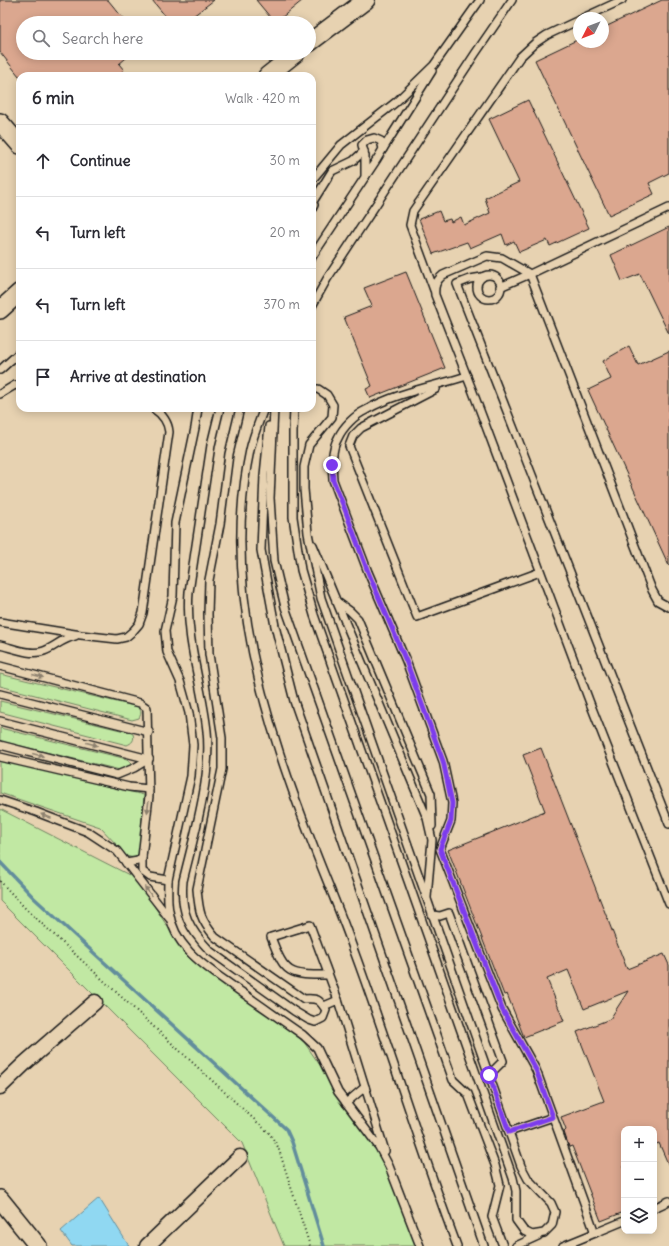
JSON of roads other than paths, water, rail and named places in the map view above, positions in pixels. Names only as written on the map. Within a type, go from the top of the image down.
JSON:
[{"type":"street","points":[[316,38],[366,0]]},
{"type":"street","points":[[272,72],[287,60]]},
{"type":"street","points":[[0,122],[16,140]]},
{"type":"street","points":[[0,310],[16,296]]},
{"type":"street","points":[[0,1087],[95,1002]]},
{"type":"street","points":[[148,1246],[240,1157]]},
{"type":"street","points":[[0,1199],[38,1246]]},
{"type":"lane","points":[[316,175],[341,145],[396,102],[434,65],[480,0]]},
{"type":"lane","points":[[316,299],[327,279],[512,0]]},
{"type":"lane","points":[[596,12],[622,0]]},
{"type":"lane","points":[[573,23],[547,35],[535,43],[520,57],[413,211],[410,225],[540,572],[669,904]]},
{"type":"lane","points":[[316,251],[377,159],[456,33]]},
{"type":"lane","points":[[365,176],[365,156],[362,146],[367,140],[374,138],[381,141],[383,149]]},
{"type":"lane","points":[[316,197],[332,171],[353,161],[364,151]]},
{"type":"lane","points":[[500,287],[669,208]]},
{"type":"lane","points":[[435,295],[434,287],[443,275],[487,256],[502,258],[530,274],[652,590],[658,601],[669,606]]},
{"type":"lane","points":[[482,277],[479,280],[477,291],[482,297],[490,299],[494,298],[499,292],[500,287],[497,278],[489,275],[470,279],[457,284],[669,824]]},
{"type":"lane","points":[[0,370],[16,356]]},
{"type":"lane","points":[[467,376],[393,397],[365,410],[348,424],[338,438],[333,454],[333,480],[368,572],[406,661],[443,761],[452,803],[451,821],[440,849],[502,1009],[536,1070],[595,1233]]},
{"type":"lane","points":[[449,382],[361,428],[353,436],[349,446],[417,617],[540,572]]},
{"type":"lane","points":[[0,394],[16,385]]},
{"type":"lane","points":[[316,389],[327,395],[333,405],[332,417],[309,444],[304,467],[304,489],[308,533],[321,598],[521,1166],[528,1179],[551,1203],[555,1212],[552,1225],[544,1233],[516,1246]]},
{"type":"lane","points":[[0,622],[81,635],[117,638],[126,637],[139,624],[143,613],[169,432],[168,423],[159,412]]},
{"type":"lane","points":[[172,922],[168,897],[168,880],[191,776],[192,745],[189,713],[180,681],[167,652],[165,631],[173,596],[175,523],[197,412]]},
{"type":"lane","points":[[219,412],[211,445],[188,603],[190,631],[208,732],[206,781],[183,881],[182,895],[184,910],[190,926],[210,951],[294,1011],[315,1022],[323,1018],[326,1010],[321,1002],[314,998],[304,999],[215,937],[205,924],[198,907],[197,889],[222,769],[222,738],[209,654],[209,580],[220,524],[229,454],[239,412]]},
{"type":"lane","points":[[263,412],[250,448],[242,497],[240,535],[243,597],[252,651],[284,768],[313,847],[354,950],[457,1246]]},
{"type":"lane","points":[[272,412],[264,475],[260,550],[274,626],[294,702],[484,1246]]},
{"type":"lane","points":[[272,412],[270,498],[274,561],[285,607],[453,1080],[468,1094],[495,1164],[500,1185],[492,1217],[503,1246]]},
{"type":"lane","points":[[294,412],[293,516],[301,570],[314,615],[513,1178],[516,1191],[516,1220],[524,1231],[532,1235],[544,1233]]},
{"type":"lane","points":[[308,533],[427,818],[432,840]]},
{"type":"lane","points":[[336,601],[350,610],[358,619],[431,794],[432,840],[427,900]]},
{"type":"lane","points":[[0,645],[34,653],[44,651],[71,636],[81,635]]},
{"type":"lane","points":[[0,666],[140,703],[147,708],[149,732],[149,788],[142,871],[150,877],[168,880]]},
{"type":"lane","points":[[0,694],[149,732]]},
{"type":"lane","points":[[0,720],[149,759]]},
{"type":"lane","points":[[0,745],[117,775],[134,768],[149,759]]},
{"type":"lane","points":[[0,757],[129,787],[149,788]]},
{"type":"lane","points":[[0,800],[88,832],[117,851],[172,922],[182,943],[196,960],[303,1035],[317,1048],[338,1092],[380,1147],[420,1246]]},
{"type":"lane","points":[[126,863],[138,861],[142,857]]},
{"type":"lane","points":[[432,915],[440,916],[449,913],[503,1061],[489,1075]]},
{"type":"lane","points":[[328,975],[308,975],[295,973],[288,969],[278,957],[271,937],[310,925],[338,1000],[389,1169]]},
{"type":"lane","points":[[324,1006],[338,1000]]},
{"type":"lane","points":[[346,1102],[365,1087]]},
{"type":"lane","points":[[509,1132],[553,1117]]},
{"type":"lane","points":[[657,1207],[669,1201]]},
{"type":"lane","points":[[563,1246],[621,1222]]},
{"type":"water","points":[[99,1198],[129,1246],[72,1246],[61,1231]]},
{"type":"waterway","points":[[0,862],[34,898],[286,1129],[292,1142],[324,1246]]}]
